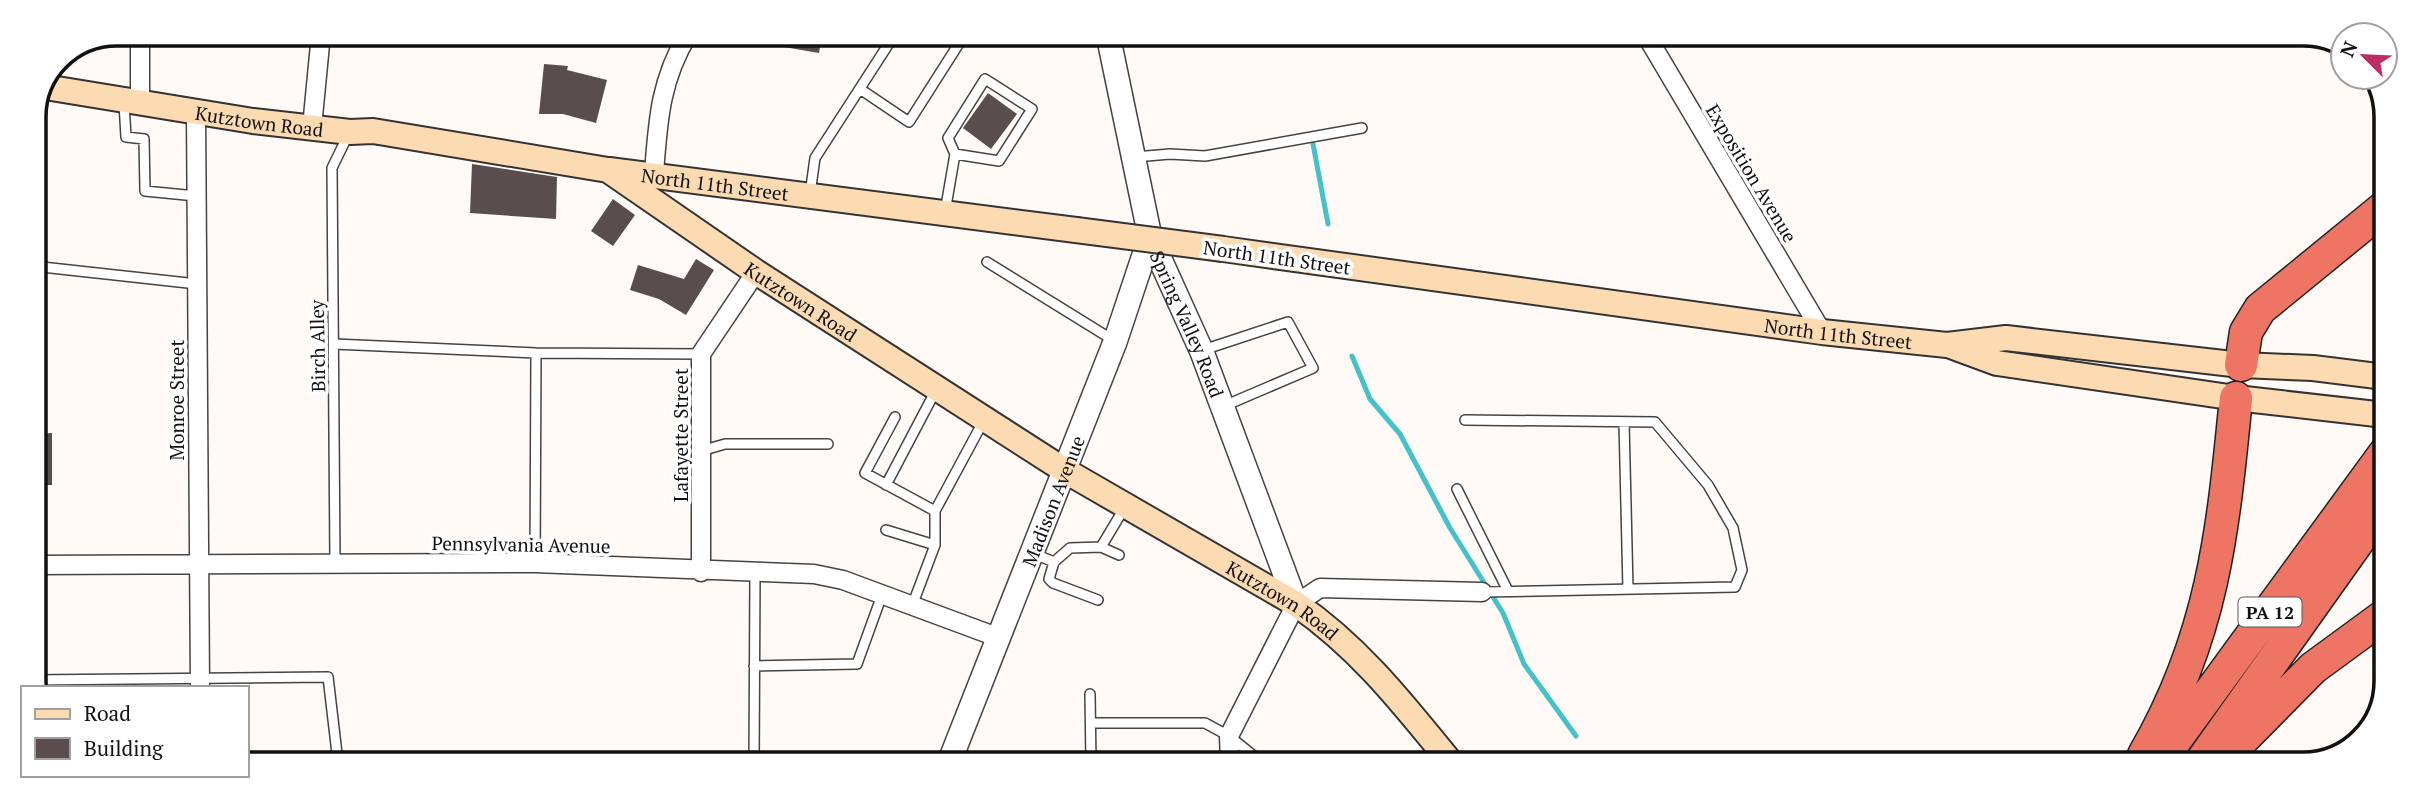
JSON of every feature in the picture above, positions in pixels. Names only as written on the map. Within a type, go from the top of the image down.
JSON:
[{"type":"highway","points":[[2241,365],[2246,332],[2260,309],[2374,216]]},
{"type":"highway","points":[[2146,752],[2179,687],[2208,606],[2220,544],[2236,398]]},
{"type":"highway","name":"PA 12","points":[[2166,752],[2374,467]]},
{"type":"highway","name":"PA 12","points":[[2208,752],[2374,518]]},
{"type":"highway","points":[[2231,752],[2313,668],[2374,623]]},
{"type":"main road","name":"Kutztown Road","points":[[51,88],[196,112],[350,132],[373,131],[608,170],[756,272],[1063,470],[1296,604],[1325,624],[1381,677],[1442,752]]},
{"type":"main road","name":"North 11th Street","points":[[608,170],[654,173],[1822,332],[1947,345],[2006,338],[2241,365],[2313,368],[2374,376]]},
{"type":"main road","name":"North 11th Street","points":[[1947,345],[1997,363],[2236,398],[2374,414]]},
{"type":"main road","points":[[2236,398],[2241,365]]},
{"type":"street","points":[[132,103],[139,46]]},
{"type":"street","points":[[312,127],[320,46]]},
{"type":"street","points":[[654,173],[660,102],[669,71],[682,46]]},
{"type":"street","name":"Spring Valley Road","points":[[1110,46],[1150,237],[1202,350],[1296,604]]},
{"type":"street","name":"Exposition Avenue","points":[[1653,46],[1822,332]]},
{"type":"street","name":"Monroe Street","points":[[196,112],[200,683]]},
{"type":"street","name":"Madison Avenue","points":[[953,752],[1115,342],[1150,237]]},
{"type":"street","name":"Lafayette Street","points":[[701,572],[701,355],[756,272]]},
{"type":"street","name":"Pennsylvania Avenue","points":[[46,565],[535,563],[701,572],[814,574],[843,580],[997,637]]},
{"type":"street","points":[[1230,752],[1229,736],[1296,604],[1320,588],[1482,592]]},
{"type":"lane","points":[[810,195],[815,159],[887,46]]},
{"type":"lane","points":[[860,89],[909,122],[957,46]]},
{"type":"lane","points":[[944,213],[955,154],[948,138],[985,79],[1031,109],[999,161],[955,154]]},
{"type":"lane","points":[[132,103],[126,137],[144,139],[145,191],[196,196]]},
{"type":"lane","points":[[1134,157],[1170,154],[1205,156],[1362,128]]},
{"type":"lane","name":"Birch Alley","points":[[335,563],[332,168],[350,132]]},
{"type":"lane","points":[[987,262],[1115,342]]},
{"type":"lane","points":[[46,267],[197,284]]},
{"type":"lane","points":[[1202,350],[1288,322],[1313,368],[1223,407]]},
{"type":"lane","points":[[334,344],[536,353],[701,355]]},
{"type":"lane","points":[[535,563],[536,353]]},
{"type":"lane","points":[[886,485],[937,388]]},
{"type":"lane","points":[[895,416],[865,473],[935,511]]},
{"type":"lane","points":[[912,606],[935,545],[935,511],[985,419]]},
{"type":"lane","points":[[1465,420],[1655,422],[1708,485],[1733,528],[1742,570],[1735,587],[1482,592]]},
{"type":"lane","points":[[1624,422],[1628,589]]},
{"type":"lane","points":[[701,451],[725,444],[828,443]]},
{"type":"lane","points":[[1457,489],[1508,592]]},
{"type":"lane","points":[[1101,547],[1125,506]]},
{"type":"lane","points":[[886,530],[935,545]]},
{"type":"lane","points":[[1098,600],[1053,583],[1049,579],[1054,562],[1070,548],[1101,547],[1119,555]]},
{"type":"lane","points":[[1031,552],[1054,562]]},
{"type":"lane","points":[[754,752],[755,573]]},
{"type":"lane","points":[[754,666],[857,664],[882,595]]},
{"type":"lane","points":[[46,681],[82,684],[200,683],[328,677],[337,752]]},
{"type":"lane","points":[[1090,694],[1091,752]]},
{"type":"lane","points":[[1091,723],[1205,723],[1229,736],[1249,752]]},
{"type":"building","points":[[778,46],[820,46],[819,53]]},
{"type":"building","points":[[544,64],[568,66],[567,70],[607,80],[596,123],[563,114],[539,114]]},
{"type":"building","points":[[988,93],[1017,114],[991,149],[963,128]]},
{"type":"building","points":[[472,164],[557,177],[556,219],[470,213]]},
{"type":"building","points":[[613,199],[635,215],[613,246],[591,231]]},
{"type":"building","points":[[696,259],[714,270],[686,315],[659,299],[630,290],[638,265],[684,279]]},
{"type":"building","points":[[46,433],[52,433],[52,485],[46,485]]},
{"type":"waterway","points":[[1313,144],[1328,224]]},
{"type":"waterway","points":[[1352,356],[1370,399],[1400,434],[1450,528],[1503,613],[1524,664],[1576,736]]}]
